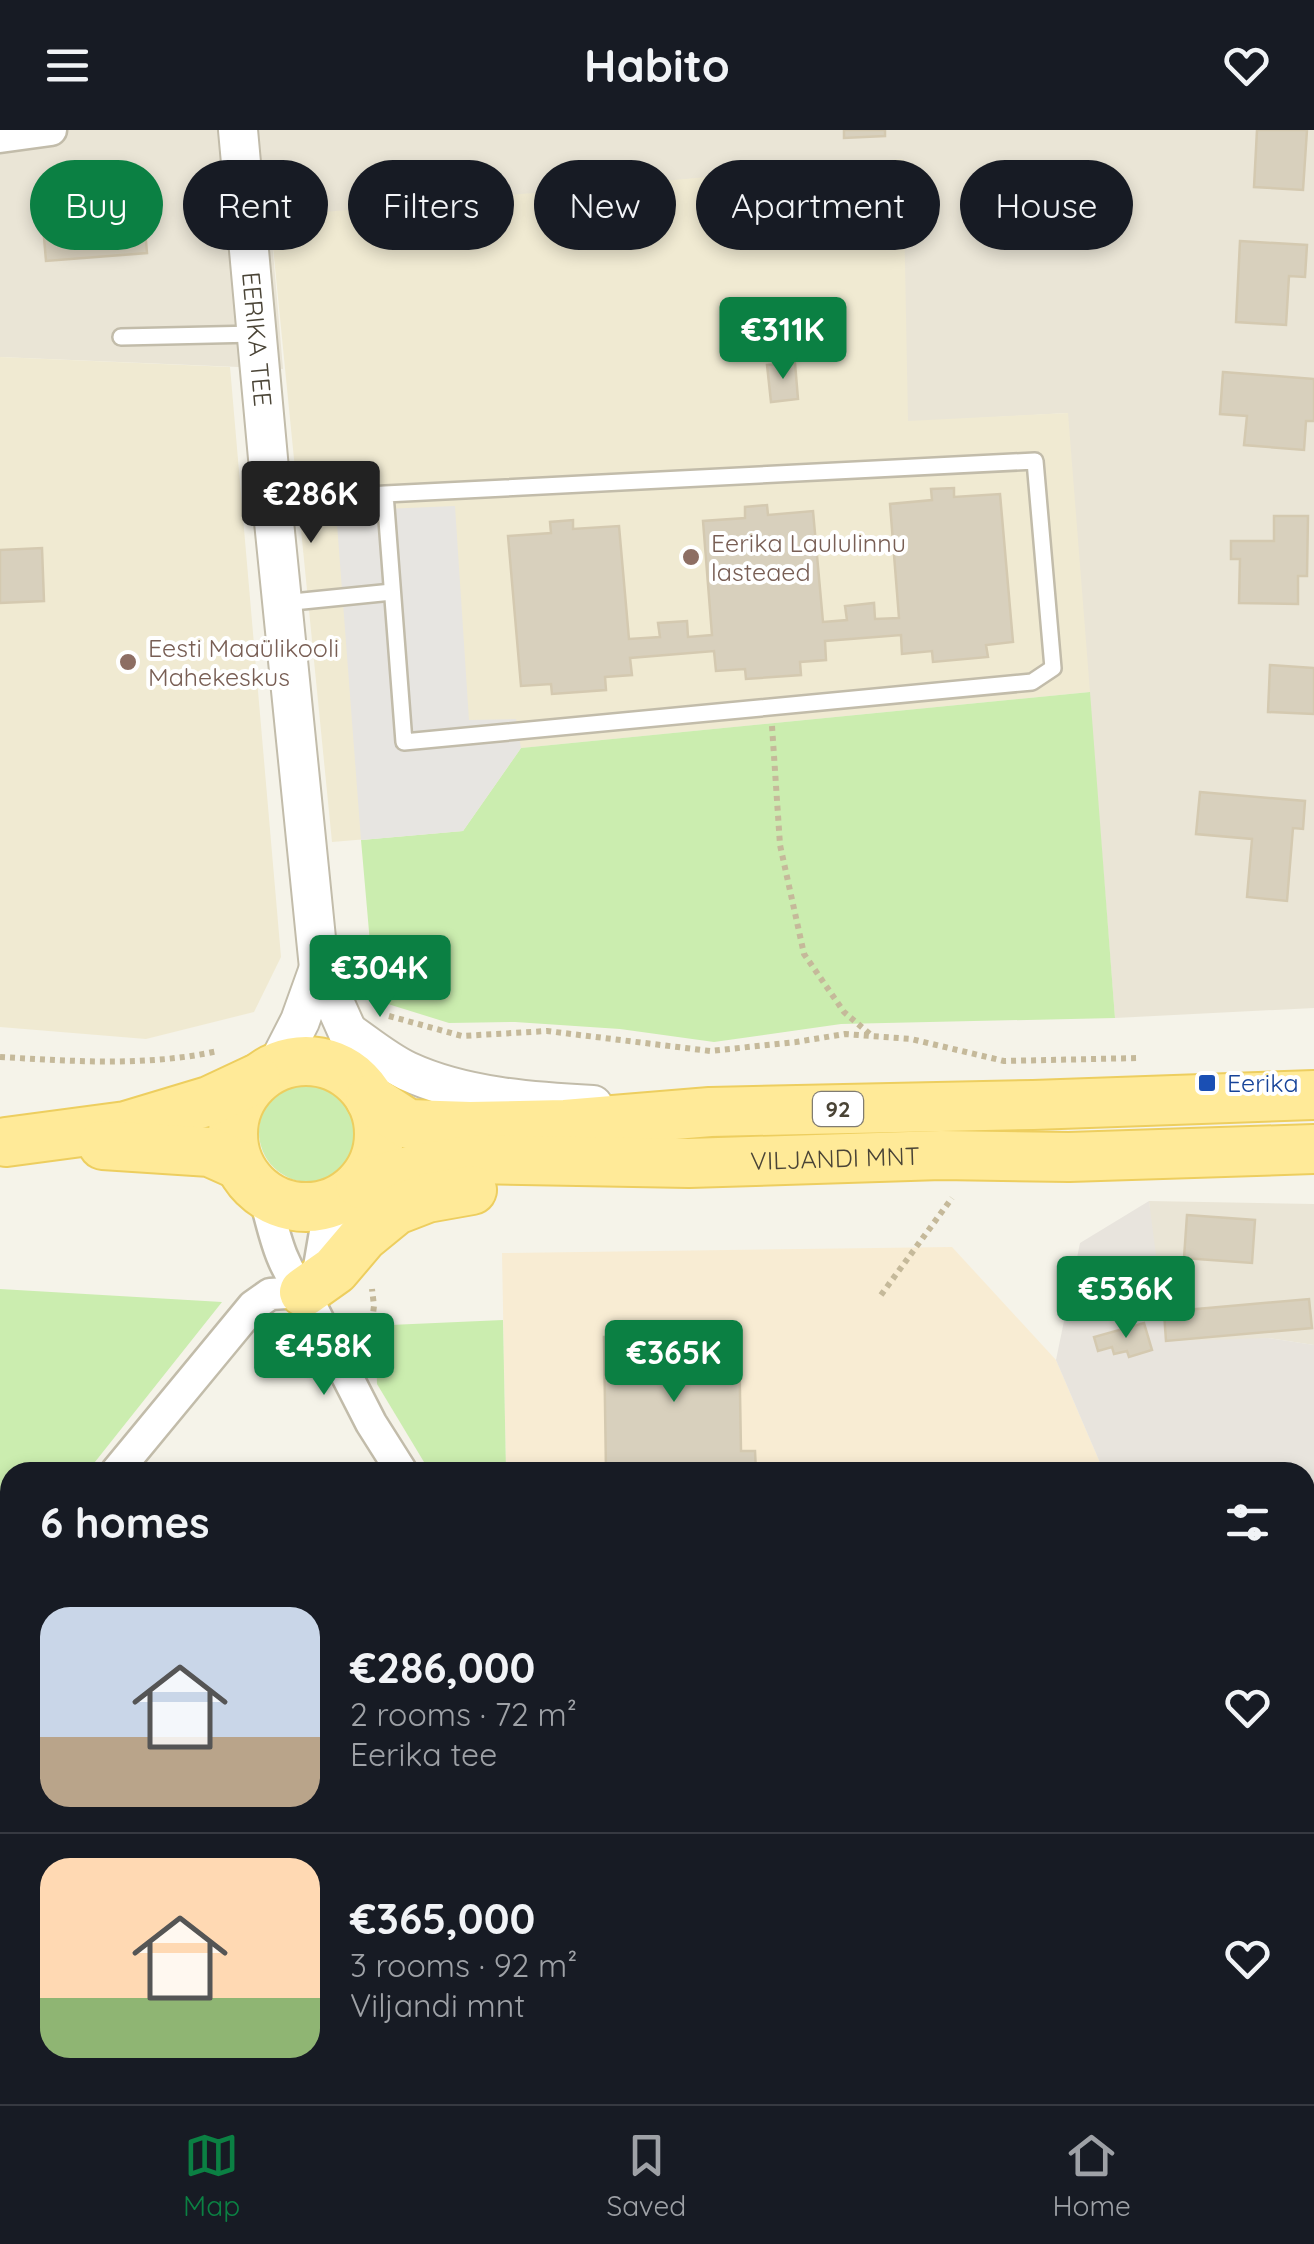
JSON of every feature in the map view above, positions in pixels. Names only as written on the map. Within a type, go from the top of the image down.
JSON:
[{"type":"main road","points":[[303,1060],[330,1064],[354,1078],[370,1099],[379,1128],[376,1158],[350,1191],[315,1207],[288,1206],[210,1152],[3,1142],[126,1126],[209,1102],[255,1064],[303,1060]]},
{"type":"main road","points":[[252,1180],[232,1135],[238,1104],[255,1064]]},
{"type":"main road","name":"VILJANDI MNT","points":[[370,1099],[408,1124],[470,1126],[566,1124],[710,1112],[1314,1096]]},
{"type":"main road","name":"VILJANDI MNT","points":[[350,1191],[417,1169],[472,1159],[689,1163],[1314,1150]]},
{"type":"main road","points":[[304,1292],[335,1270],[363,1237],[396,1210],[427,1198],[689,1163]]},
{"type":"street","points":[[0,137],[51,130]]},
{"type":"street","name":"EERIKA TEE","points":[[238,130],[319,968],[345,1024],[370,1099]]},
{"type":"street","name":"EERIKA TEE","points":[[255,1064],[300,1021],[319,968]]},
{"type":"street","points":[[345,1024],[390,1062],[468,1091],[560,1103],[710,1112]]},
{"type":"street","points":[[252,1180],[290,1276],[304,1292],[371,1423],[396,1462]]},
{"type":"street","points":[[304,1292],[319,1268],[325,1232],[350,1191]]},
{"type":"street","points":[[124,1462],[253,1306],[270,1294],[304,1292]]},
{"type":"lane","points":[[121,337],[257,334]]},
{"type":"lane","points":[[272,502],[386,494],[1035,461],[1053,668],[1032,682],[404,742],[386,494]]},
{"type":"lane","points":[[283,603],[392,592]]},
{"type":"path","points":[[771,707],[780,845],[804,954],[844,1012],[872,1036]]},
{"type":"path","points":[[345,1024],[375,1012],[462,1036],[548,1031],[710,1051],[846,1034],[911,1039],[1004,1061],[1150,1058]]},
{"type":"path","points":[[0,1057],[113,1063],[183,1058],[255,1064]]},
{"type":"path","points":[[881,1294],[952,1198]]},
{"type":"shaded area","points":[[0,130],[1314,130],[1314,1008],[1115,1018],[1067,413],[908,422],[373,250],[514,250],[514,160],[348,160],[348,242],[328,236],[328,160],[183,160],[183,250],[273,250],[283,369],[0,357]]},
{"type":"shaded area","name":"Eerika Laululinnu lasteaed","points":[[696,178],[696,250],[905,250],[908,421],[1068,413],[1090,692],[521,748],[463,831],[332,842],[273,250],[328,250],[328,212],[348,210],[348,250],[514,250],[514,195],[534,193],[534,250],[676,250],[676,180]]},
{"type":"shaded area","name":"Eesti Maaülikooli Mahekeskus","points":[[0,357],[230,367],[281,957],[254,1012],[146,1039],[0,1027]]},
{"type":"shaded area","points":[[455,506],[469,720],[516,719],[521,748],[463,831],[361,840],[336,511]]},
{"type":"shaded area","points":[[1149,1201],[1314,1204],[1314,1345],[1268,1338],[1160,1349]]},
{"type":"shaded area","points":[[1149,1201],[1167,1341],[1268,1338],[1314,1345],[1314,1462],[1100,1462],[1056,1360],[1080,1243]]},
{"type":"shaded area","points":[[952,1247],[1056,1360],[1100,1462],[506,1462],[502,1253]]},
{"type":"green space","points":[[1090,692],[1115,1018],[841,1024],[714,1042],[620,1029],[515,1022],[449,1023],[375,1000],[361,840],[463,831],[521,748]]},
{"type":"green space","points":[[309,1082],[328,1086],[344,1097],[355,1113],[359,1132],[355,1151],[344,1167],[328,1178],[309,1182],[290,1178],[274,1167],[263,1151],[259,1132],[263,1113],[274,1097],[290,1086]]},
{"type":"green space","points":[[0,1289],[222,1302],[95,1462],[0,1462]]},
{"type":"green space","points":[[503,1320],[506,1462],[424,1462],[377,1384],[376,1353],[390,1325]]},
{"type":"building","points":[[844,130],[885,130],[885,136],[844,138]]},
{"type":"building","points":[[1257,130],[1307,130],[1303,190],[1254,187]]},
{"type":"building","points":[[1240,241],[1307,245],[1305,277],[1289,276],[1286,325],[1236,322]]},
{"type":"building","points":[[45,250],[147,250],[147,253],[46,261]]},
{"type":"building","points":[[795,363],[798,399],[771,402],[767,365]]},
{"type":"building","points":[[1223,372],[1314,379],[1314,421],[1306,421],[1304,450],[1244,445],[1247,416],[1220,414]]},
{"type":"building","points":[[954,488],[954,497],[1000,494],[1013,642],[986,645],[988,657],[933,662],[932,651],[902,654],[901,635],[825,641],[826,660],[800,662],[801,675],[746,679],[745,669],[716,671],[714,651],[630,658],[632,675],[605,677],[606,690],[552,694],[551,684],[521,686],[508,536],[551,533],[550,522],[573,520],[573,529],[619,526],[629,639],[660,637],[658,623],[687,621],[688,637],[712,635],[703,521],[745,518],[745,507],[767,505],[768,515],[813,511],[823,622],[847,620],[845,606],[874,603],[875,619],[899,618],[890,504],[932,500],[931,489]]},
{"type":"building","points":[[1274,516],[1308,516],[1307,576],[1298,576],[1298,604],[1239,603],[1240,559],[1231,559],[1231,541],[1274,541]]},
{"type":"building","points":[[42,548],[44,601],[0,603],[0,550]]},
{"type":"building","points":[[1270,665],[1314,668],[1314,714],[1268,712]]},
{"type":"building","points":[[1200,792],[1305,801],[1303,829],[1293,828],[1287,901],[1247,897],[1252,839],[1196,834]]},
{"type":"building","points":[[1187,1215],[1255,1220],[1252,1263],[1184,1258]]},
{"type":"building","points":[[1309,1299],[1312,1328],[1166,1341],[1164,1312]]},
{"type":"building","points":[[1144,1323],[1152,1350],[1129,1357],[1127,1351],[1114,1354],[1112,1347],[1098,1351],[1094,1337]]},
{"type":"building","points":[[739,1335],[741,1451],[755,1451],[756,1462],[606,1462],[604,1337]]},
{"type":"place","name":"Eerika Laululinnu lasteaed","points":[[691,557]]},
{"type":"place","name":"Eesti Maaülikooli Mahekeskus","points":[[128,662]]},
{"type":"place","name":"Eerika","points":[[1207,1083]]}]
